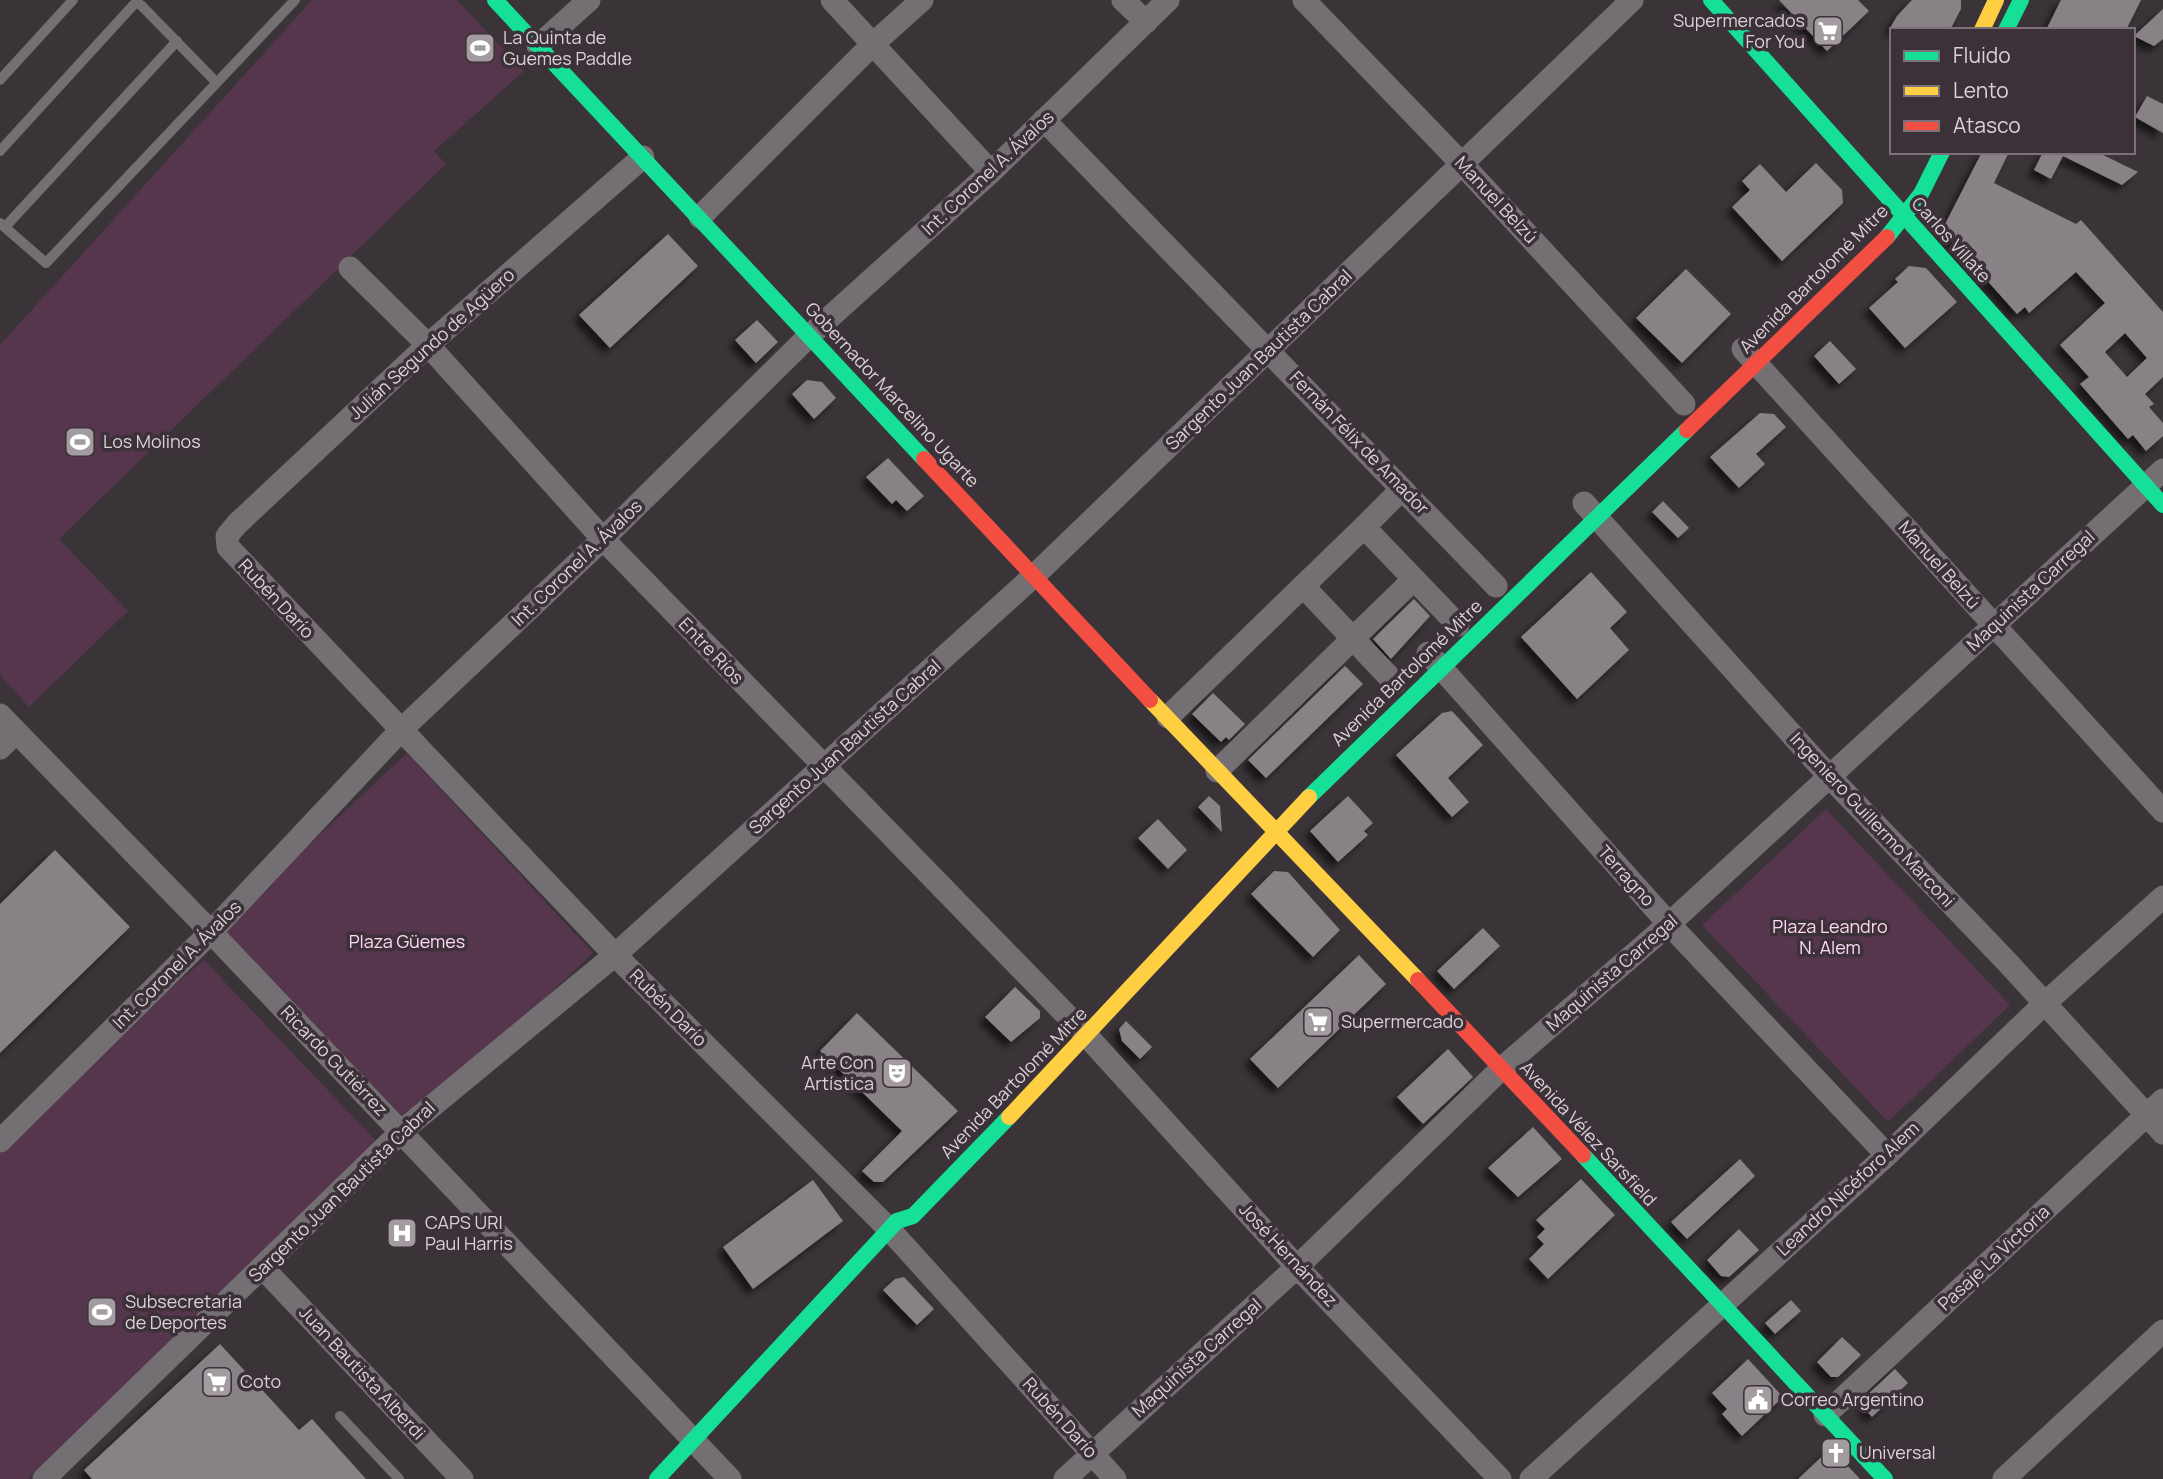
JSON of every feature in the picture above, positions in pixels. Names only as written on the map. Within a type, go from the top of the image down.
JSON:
[{"type":"main road","name":"Gobernador Marcelino Ugarte","points":[[495,0],[1036,574],[1261,818]]},
{"type":"main road","name":"Carlos Villate","points":[[1711,0],[2163,505]]},
{"type":"main road","points":[[1984,28],[2009,8]]},
{"type":"main road","name":"Avenida Bartolomé Mitre","points":[[657,1479],[893,1225],[913,1216],[1078,1024],[1276,833],[1429,654],[1587,507],[1746,353],[1882,243],[1905,216],[1941,154]]},
{"type":"main road","name":"Avenida Vélez Sarsfield","points":[[1261,818],[1501,1069],[1885,1479]]},
{"type":"main road","points":[[893,1225],[900,1203]]},
{"type":"street","points":[[538,46],[589,0]]},
{"type":"street","points":[[832,0],[991,172]]},
{"type":"street","points":[[700,217],[873,44],[922,0]]},
{"type":"street","points":[[1123,0],[1146,22]]},
{"type":"street","name":"Int. Coronel A. Ávalos","points":[[0,1141],[211,932],[401,730],[603,539],[809,336],[991,172],[1168,0]]},
{"type":"street","name":"Manuel Belzú","points":[[1304,0],[1462,164],[1684,404]]},
{"type":"street","name":"Sargento Juan Bautista Cabral","points":[[44,1479],[402,1131],[615,955],[1036,574],[1632,0]]},
{"type":"street","name":"Fernán Félix de Amador","points":[[1044,120],[1496,586]]},
{"type":"street","name":"Julián Segundo de Agüero","points":[[227,536],[428,345],[643,157]]},
{"type":"street","name":"Entre Ríos","points":[[350,268],[428,345],[603,539],[822,766],[1078,1024]]},
{"type":"street","name":"Manuel Belzú","points":[[1746,353],[2163,811]]},
{"type":"street","name":"Maquinista Carregal","points":[[1065,1479],[1297,1266],[1501,1069],[1669,924],[2163,470]]},
{"type":"street","points":[[1168,717],[1402,489]]},
{"type":"street","name":"Ingeniero Guillermo Marconi","points":[[1587,507],[1829,776],[2044,1004],[2155,1108],[2163,1133]]},
{"type":"street","points":[[1303,586],[1353,638],[1429,654],[1414,579],[1364,527]]},
{"type":"street","name":"Rubén Darío","points":[[227,536],[228,547],[615,955],[893,1225],[1115,1479]]},
{"type":"street","points":[[1217,771],[1414,579]]},
{"type":"street","name":"Terragno","points":[[1429,654],[1669,924],[1887,1155]]},
{"type":"street","name":"Ricardo Gutiérrez","points":[[0,715],[8,740],[211,932],[730,1479]]},
{"type":"street","name":"Leandro Nicéforo Alem","points":[[1531,1479],[1887,1155],[2044,1004],[2163,897]]},
{"type":"street","name":"José Hernández","points":[[1078,1024],[1297,1266],[1500,1479]]},
{"type":"street","name":"Pasaje La Victoria","points":[[1825,1415],[2155,1108]]},
{"type":"street","name":"Juan Bautista Alberdi","points":[[263,1268],[462,1479]]},
{"type":"street","points":[[2004,1479],[2163,1331]]},
{"type":"lane","points":[[0,80],[73,0]]},
{"type":"lane","points":[[0,151],[137,0],[216,82]]},
{"type":"lane","points":[[177,41],[2,225],[46,264],[295,0]]},
{"type":"lane","points":[[340,1416],[399,1479]]},
{"type":"green space","name":"Los Molinos","points":[[312,0],[457,0],[524,71],[434,151],[446,164],[59,539],[128,611],[29,707],[0,675],[0,345]]},
{"type":"green space","name":"Plaza Güemes","points":[[407,753],[593,953],[405,1129],[219,929]]},
{"type":"green space","name":"Plaza Leandro N. Alem","points":[[1826,809],[2010,1005],[1888,1122],[1702,925]]},
{"type":"green space","name":"Subsecretaria de Deportes","points":[[204,960],[381,1146],[28,1479],[0,1479],[0,1133]]},
{"type":"building","name":"Supermercados For You","points":[[1779,0],[1858,0],[1869,11],[1827,51]]},
{"type":"building","points":[[1912,0],[1961,0],[1961,9],[1951,28],[1890,28]]},
{"type":"building","points":[[2061,0],[2141,0],[2127,28],[2047,28]]},
{"type":"building","points":[[2163,9],[2163,39],[2154,46],[2135,35]]},
{"type":"building","points":[[2147,96],[2163,104],[2163,133],[2135,117]]},
{"type":"building","points":[[1981,154],[2008,154],[1994,183],[2076,224],[2081,220],[2163,312],[2163,377],[2145,394],[2154,404],[2149,407],[2163,423],[2163,436],[2146,451],[2133,435],[2128,439],[2080,384],[2089,377],[2060,345],[2105,303],[2076,272],[2029,313],[2025,307],[2017,314],[1942,230]],"holes":[[[2125,333],[2147,358],[2127,377],[2105,352]]]},
{"type":"building","points":[[2042,154],[2101,154],[2138,172],[2122,185],[2063,156],[2051,179],[2034,170]]},
{"type":"building","points":[[1816,163],[1842,190],[1843,203],[1782,261],[1732,207],[1750,190],[1742,181],[1760,164],[1786,192]]},
{"type":"building","points":[[668,234],[698,266],[610,348],[579,315]]},
{"type":"building","points":[[1909,266],[1926,268],[1957,302],[1905,348],[1869,308],[1898,282],[1895,279]]},
{"type":"building","points":[[1686,269],[1731,314],[1682,363],[1636,318]]},
{"type":"building","points":[[757,320],[778,342],[756,363],[735,340]]},
{"type":"building","points":[[1830,341],[1856,369],[1839,384],[1814,356]]},
{"type":"building","points":[[807,380],[822,382],[836,398],[814,419],[792,394]]},
{"type":"building","points":[[1760,413],[1774,414],[1786,427],[1756,454],[1765,464],[1739,488],[1710,457]]},
{"type":"building","points":[[888,458],[924,496],[907,511],[896,500],[892,504],[866,477]]},
{"type":"building","points":[[1663,501],[1689,528],[1678,538],[1652,512]]},
{"type":"building","points":[[1591,572],[1627,612],[1610,628],[1629,650],[1577,699],[1521,637]]},
{"type":"building","points":[[1414,599],[1430,616],[1391,659],[1373,639]]},
{"type":"building","points":[[1345,666],[1363,684],[1266,778],[1248,760]]},
{"type":"building","points":[[1213,693],[1245,724],[1229,740],[1226,737],[1221,742],[1192,714]]},
{"type":"building","points":[[1452,711],[1483,745],[1448,778],[1469,802],[1452,817],[1396,755],[1442,713]]},
{"type":"building","points":[[1209,796],[1220,806],[1222,832],[1198,807]]},
{"type":"building","points":[[1348,796],[1373,823],[1364,831],[1368,835],[1338,862],[1310,831]]},
{"type":"building","points":[[1158,819],[1187,850],[1168,869],[1138,838]]},
{"type":"building","points":[[55,850],[130,927],[0,1053],[0,904]]},
{"type":"building","points":[[1274,871],[1288,872],[1340,930],[1313,957],[1251,894]]},
{"type":"building","points":[[1483,928],[1500,946],[1454,989],[1437,971]]},
{"type":"building","name":"Supermercado","points":[[1359,955],[1386,984],[1278,1088],[1250,1059]]},
{"type":"building","points":[[1015,987],[1040,1011],[1040,1018],[1011,1042],[985,1017]]},
{"type":"building","points":[[857,1013],[958,1111],[883,1182],[874,1182],[862,1171],[902,1131],[820,1051]]},
{"type":"building","points":[[1126,1021],[1152,1047],[1140,1059],[1122,1041],[1119,1029]]},
{"type":"building","points":[[1448,1049],[1473,1077],[1423,1124],[1397,1097]]},
{"type":"building","points":[[1533,1127],[1562,1159],[1518,1197],[1488,1168]]},
{"type":"building","points":[[1740,1159],[1755,1176],[1687,1239],[1671,1222]]},
{"type":"building","points":[[1581,1179],[1615,1215],[1548,1279],[1529,1259],[1544,1244],[1537,1237],[1545,1229],[1536,1220]]},
{"type":"building","points":[[813,1180],[843,1221],[753,1289],[723,1247]]},
{"type":"building","points":[[1739,1229],[1759,1250],[1729,1277],[1721,1276],[1707,1260]]},
{"type":"building","points":[[904,1277],[934,1309],[917,1325],[883,1290],[895,1279]]},
{"type":"building","points":[[1791,1300],[1801,1311],[1775,1334],[1765,1323]]},
{"type":"building","points":[[1842,1337],[1861,1355],[1838,1377],[1831,1377],[1817,1362]]},
{"type":"building","name":"Coto","points":[[220,1344],[299,1430],[312,1419],[366,1479],[92,1479],[84,1470]]},
{"type":"building","name":"Correo Argentino","points":[[1748,1359],[1783,1397],[1742,1436],[1722,1414],[1727,1409],[1712,1393]]},
{"type":"building","points":[[1895,1369],[1908,1383],[1872,1417],[1864,1408],[1865,1397]]},
{"type":"building","name":"Universal","points":[[1831,1448],[1860,1479],[1798,1479]]},
{"type":"traffic: fast","points":[[495,0],[924,459]]},
{"type":"traffic: fast","points":[[1711,0],[2163,505]]},
{"type":"traffic: fast","points":[[2007,28],[2021,0]]},
{"type":"traffic: fast","points":[[1887,237],[1921,194],[1941,154]]},
{"type":"traffic: fast","points":[[1309,797],[1687,430]]},
{"type":"traffic: fast","points":[[657,1479],[897,1221],[913,1216],[1009,1117]]},
{"type":"traffic: fast","points":[[1583,1155],[1885,1479]]},
{"type":"traffic: slow","points":[[1983,28],[1996,0]]},
{"type":"traffic: slow","points":[[1150,700],[1418,980]]},
{"type":"traffic: slow","points":[[1009,1117],[1309,797]]},
{"type":"traffic: jam","points":[[1687,430],[1887,237]]},
{"type":"traffic: jam","points":[[924,459],[1150,700]]},
{"type":"traffic: jam","points":[[1418,980],[1583,1155]]},
{"type":"place","name":"Supermercados For You","points":[[1828,31]]},
{"type":"place","name":"La Quinta de Guemes Paddle","points":[[480,48]]},
{"type":"place","name":"Los Molinos","points":[[80,442]]},
{"type":"place","name":"Supermercado","points":[[1318,1022]]},
{"type":"place","name":"Arte Con Artística","points":[[897,1073]]},
{"type":"place","name":"CAPS URI Paul Harris","points":[[402,1233]]},
{"type":"place","name":"Subsecretaria de Deportes","points":[[102,1312]]},
{"type":"place","name":"Coto","points":[[217,1382]]},
{"type":"place","name":"Correo Argentino","points":[[1758,1400]]},
{"type":"place","name":"Universal","points":[[1836,1453]]}]
